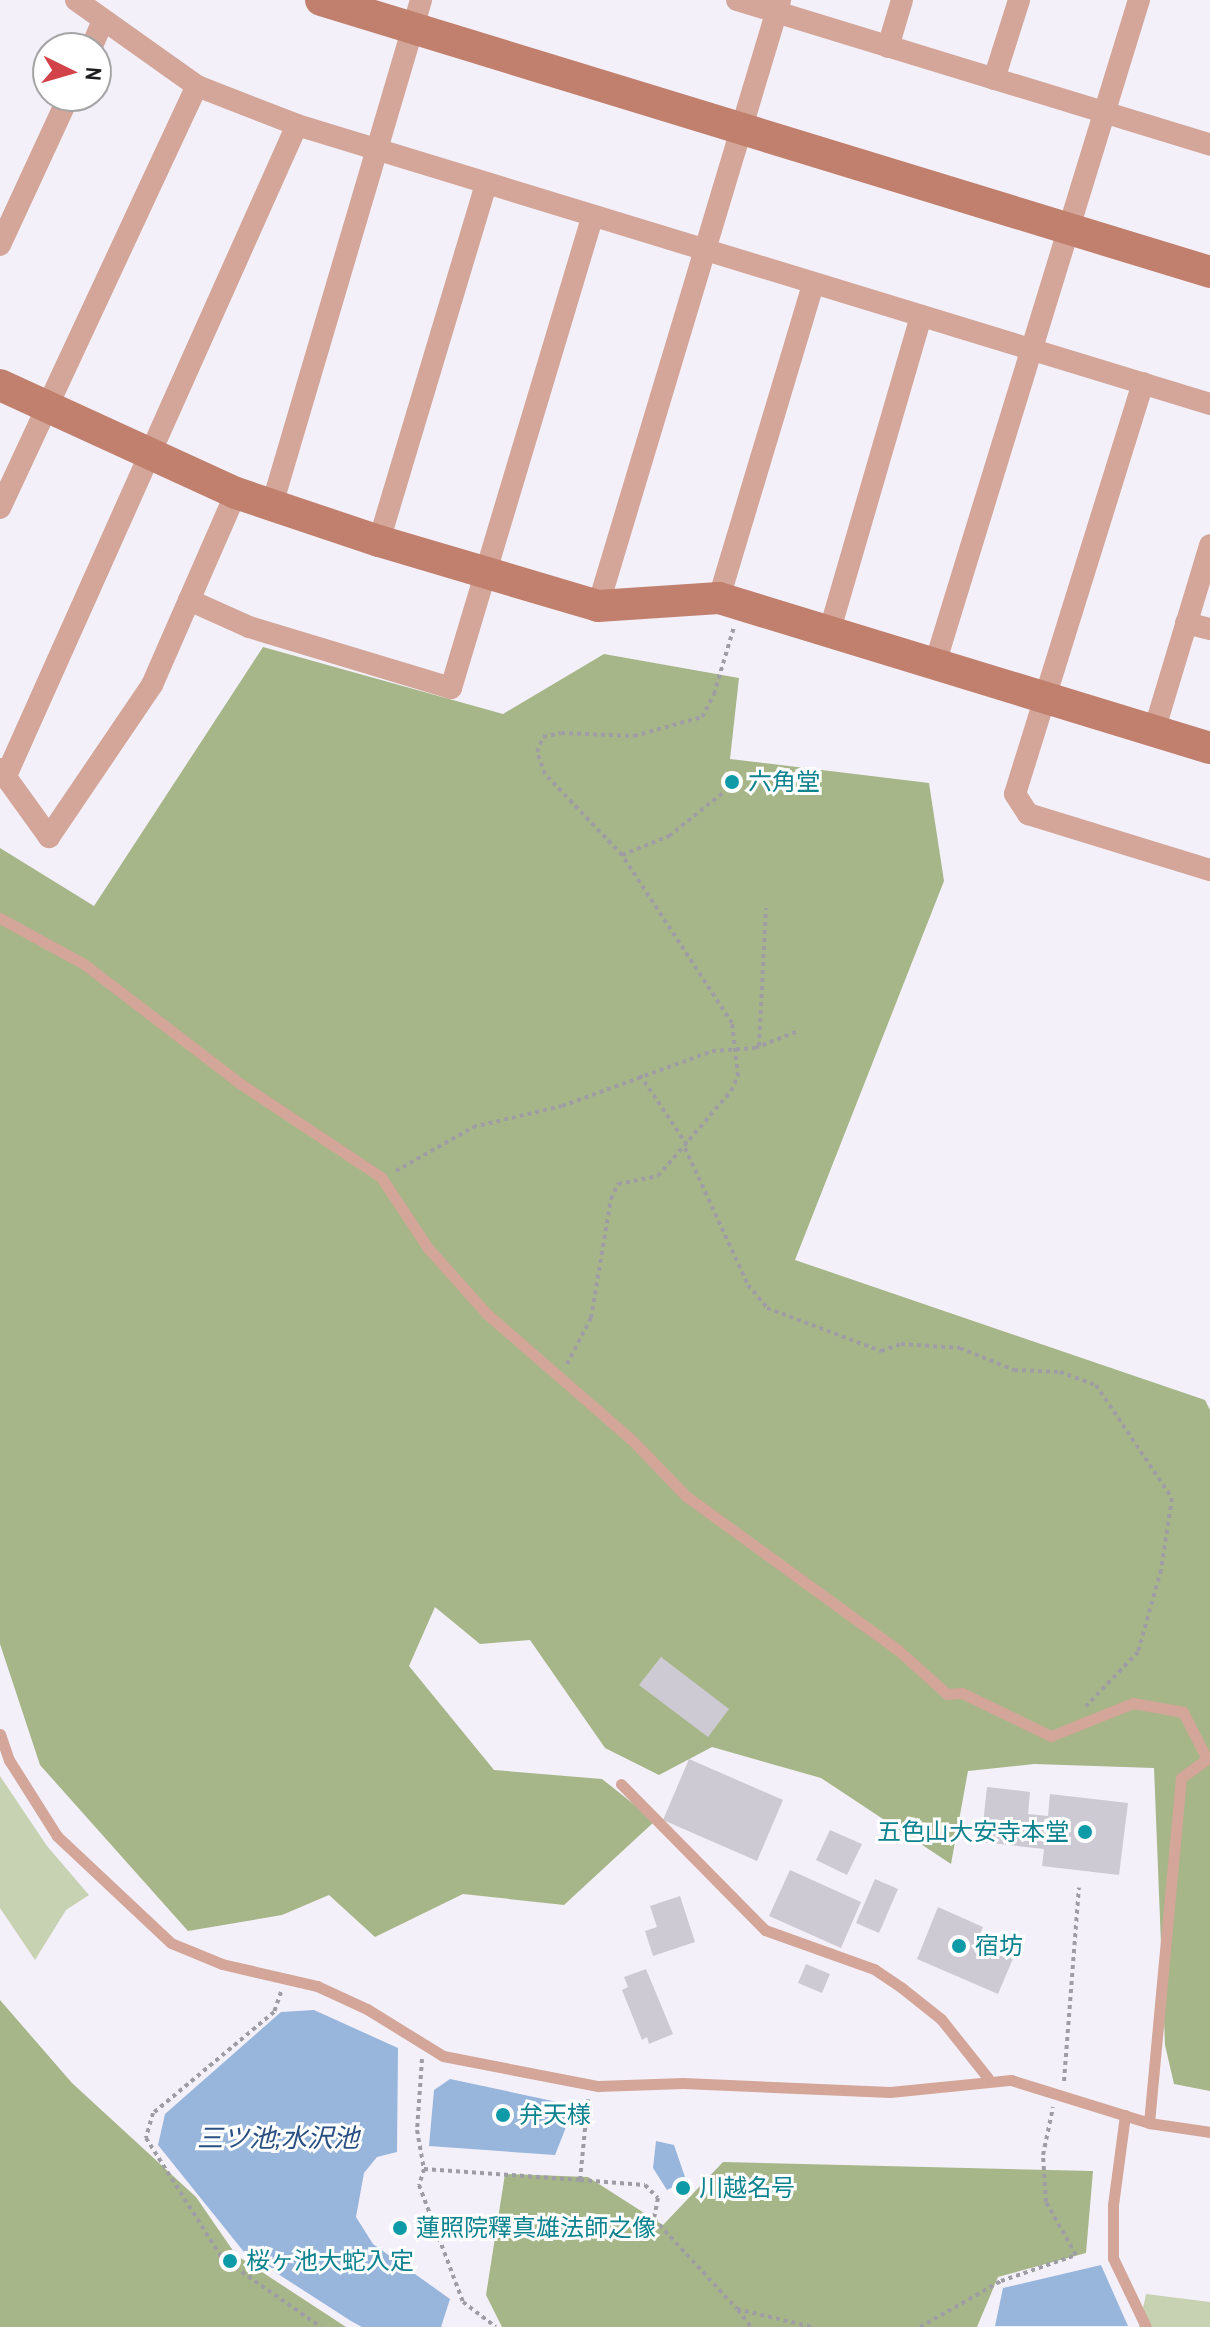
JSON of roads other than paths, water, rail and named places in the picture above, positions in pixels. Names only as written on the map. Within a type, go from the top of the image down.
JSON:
[{"type":"street","points":[[76,0],[102,23],[197,86],[297,125],[1210,404]]},
{"type":"street","points":[[321,0],[416,15],[741,128],[1210,272]]},
{"type":"street","points":[[737,0],[778,6],[888,47],[1210,145]]},
{"type":"street","points":[[888,47],[902,0]]},
{"type":"street","points":[[994,79],[1019,0]]},
{"type":"street","points":[[934,667],[1139,0]]},
{"type":"street","points":[[598,606],[778,6]]},
{"type":"street","points":[[272,505],[416,15]]},
{"type":"street","points":[[98,32],[102,23]]},
{"type":"street","points":[[0,508],[197,86]]},
{"type":"street","points":[[0,245],[62,112]]},
{"type":"street","points":[[236,493],[152,685],[49,837],[3,773],[150,455],[297,125]]},
{"type":"street","points":[[379,541],[486,184]]},
{"type":"street","points":[[189,600],[249,627],[451,688],[593,216]]},
{"type":"street","points":[[729,602],[813,284]]},
{"type":"street","points":[[829,633],[921,316]]},
{"type":"street","points":[[1143,383],[1015,794],[1028,814],[1210,870]]},
{"type":"street","points":[[0,385],[236,493],[379,541],[598,606],[729,602],[1046,701],[1210,748]]},
{"type":"street","points":[[1154,731],[1210,545]]},
{"type":"street","points":[[1186,623],[1210,629]]},
{"type":"lane","points":[[0,918],[84,964],[241,1084],[381,1177],[445,1270],[686,1496],[898,1650],[947,1694],[962,1693],[1051,1736],[1074,1730],[1133,1703],[1158,1705],[1183,1712],[1207,1759],[1181,1778],[1149,2123]]},
{"type":"lane","points":[[0,1734],[9,1760],[57,1836],[171,1943],[222,1964],[317,1986],[367,2009],[443,2056],[589,2085],[683,2083],[890,2092],[942,2090],[988,2078],[1059,2093],[1149,2123],[1210,2132]]},
{"type":"lane","points":[[621,1784],[765,1930],[874,1969],[950,2028],[988,2078]]},
{"type":"lane","points":[[1125,2115],[1113,2205],[1113,2258],[1146,2327]]},
{"type":"water","name":"三ツ池;水沢池","points":[[314,2010],[398,2048],[397,2152],[377,2157],[364,2173],[356,2217],[373,2244],[450,2299],[441,2327],[362,2327],[351,2321],[244,2252],[158,2145],[165,2114],[281,2012]]},
{"type":"water","points":[[450,2079],[567,2104],[572,2112],[555,2155],[429,2146],[434,2090]]},
{"type":"water","points":[[656,2141],[674,2145],[686,2180],[667,2190],[653,2168]]},
{"type":"water","points":[[1101,2265],[1128,2326],[995,2326],[1003,2288]]},
{"type":"place","name":"六角堂","points":[[732,782]]},
{"type":"place","name":"五色山大安寺本堂","points":[[1085,1832]]},
{"type":"place","name":"宿坊","points":[[959,1946]]},
{"type":"place","name":"弁天様","points":[[503,2115]]},
{"type":"place","name":"川越名号","points":[[683,2188]]},
{"type":"place","name":"蓮照院釋真雄法師之像","points":[[400,2228]]},
{"type":"place","name":"桜ヶ池大蛇入定","points":[[230,2261]]}]
